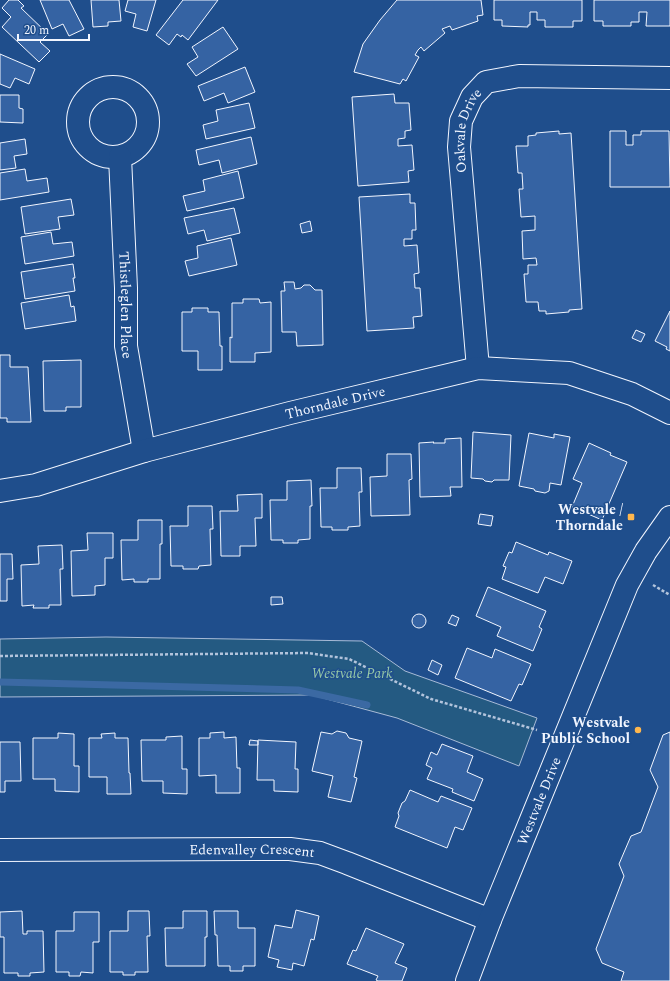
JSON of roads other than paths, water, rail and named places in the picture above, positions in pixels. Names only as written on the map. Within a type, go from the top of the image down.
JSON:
[{"type":"street","name":"Oakvale Drive","points":[[478,368],[459,147],[462,121],[472,97],[486,82],[519,76],[670,78]]},
{"type":"street","name":"Thistleglen Place","points":[[120,157],[126,288],[126,346],[144,451]]},
{"type":"street","name":"Thorndale Drive","points":[[0,491],[36,485],[144,451],[290,413],[478,368],[569,373],[632,394],[670,413]]},
{"type":"street","name":"Westvale Drive","points":[[467,981],[490,920],[627,585],[646,550],[670,517]]},
{"type":"street","name":"Edenvalley Crescent","points":[[0,850],[290,849],[320,853],[490,920]]},
{"type":"waterway","points":[[0,682],[298,690],[367,705]]},
{"type":"place","name":"Westvale / Thorndale","points":[[631,517]]},
{"type":"place","name":"Westvale Public School","points":[[638,730]]},
{"type":"park label","name":"Westvale Park","points":[[352,673]]}]
